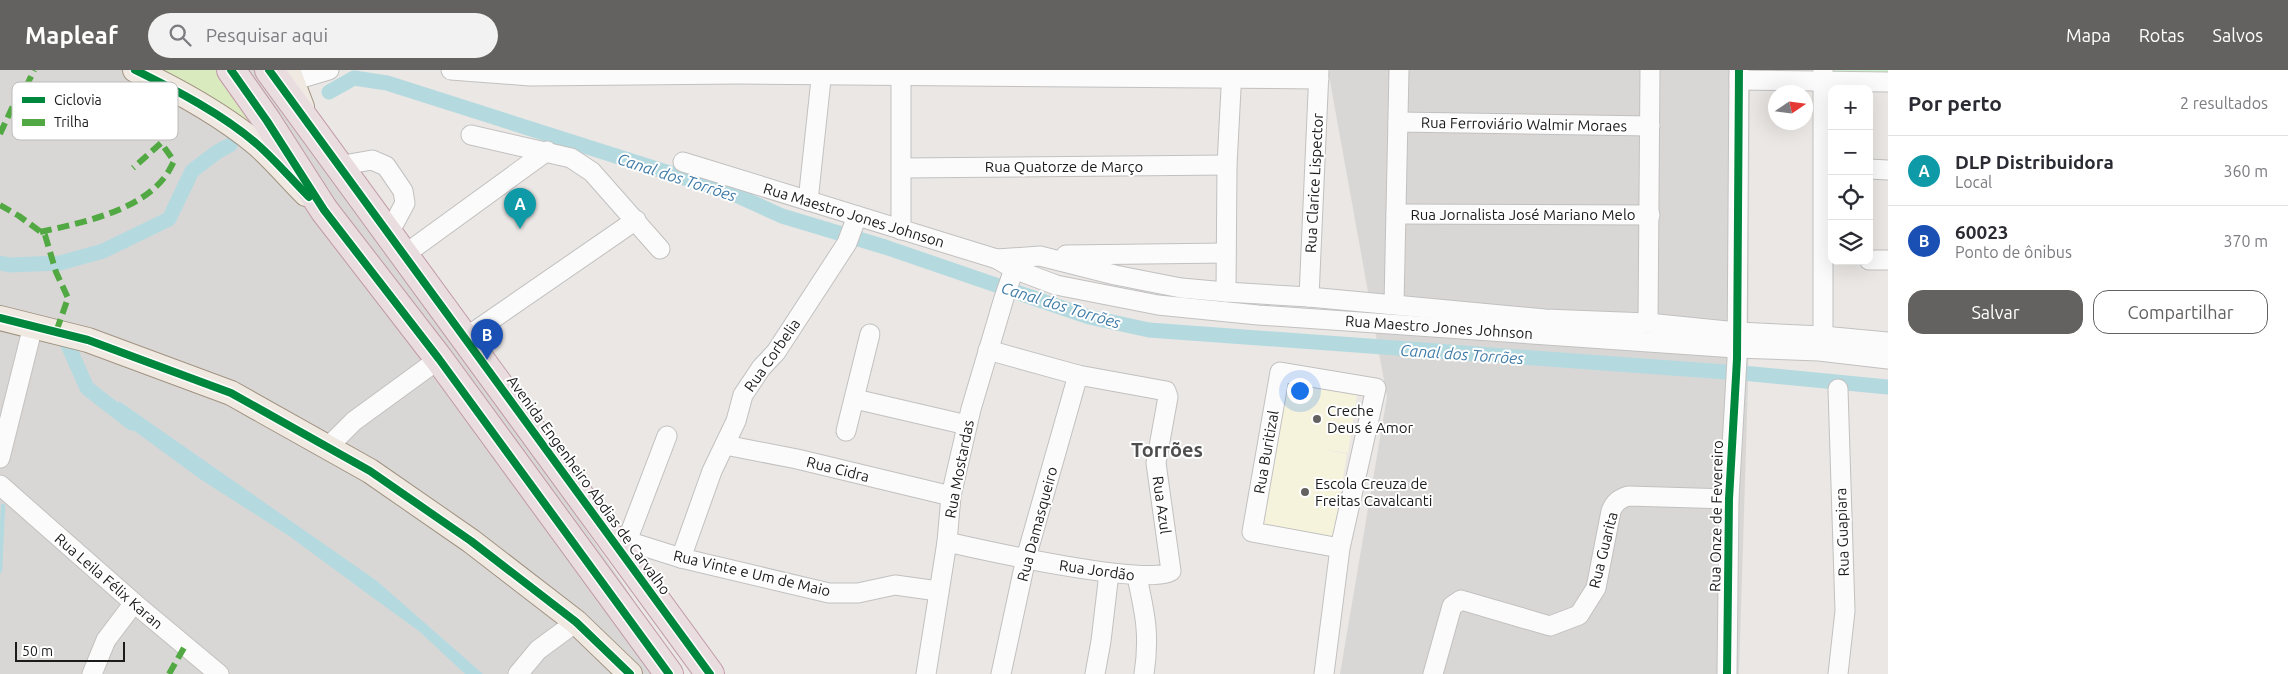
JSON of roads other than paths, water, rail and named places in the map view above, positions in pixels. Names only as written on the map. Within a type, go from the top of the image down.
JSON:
[{"type":"highway","points":[[231,70],[267,121],[324,210],[439,360],[666,670]]},
{"type":"highway","name":"Avenida Engenheiro Abdias de Carvalho","points":[[283,74],[308,125],[465,338],[623,546],[710,674]]},
{"type":"main road","points":[[135,70],[160,82]]},
{"type":"main road","points":[[178,92],[238,129],[259,146],[324,210]]},
{"type":"main road","points":[[0,318],[88,340],[231,393],[328,447],[370,471],[471,541],[576,622],[630,674]]},
{"type":"street","points":[[283,74],[329,70]]},
{"type":"street","points":[[451,70],[530,76],[738,72],[1319,74]]},
{"type":"street","points":[[1394,304],[1399,70]]},
{"type":"street","points":[[1648,323],[1650,70]]},
{"type":"street","points":[[808,201],[822,73]]},
{"type":"street","points":[[901,73],[901,230]]},
{"type":"street","points":[[1226,292],[1227,165],[1232,74]]},
{"type":"street","name":"Rua Clarice Lispector","points":[[1309,296],[1319,74]]},
{"type":"street","points":[[1739,75],[1823,76],[1888,82]]},
{"type":"street","name":"Rua Onze de Fevereiro","points":[[1727,674],[1729,499],[1736,346],[1739,75]]},
{"type":"street","points":[[1823,76],[1827,169],[1827,260],[1823,336]]},
{"type":"street","name":"Rua Ferroviário Walmir Moraes","points":[[1398,122],[1650,126]]},
{"type":"street","points":[[471,135],[571,158],[592,172],[660,248]]},
{"type":"street","points":[[396,245],[547,151]]},
{"type":"street","points":[[338,166],[372,160],[386,166],[403,191],[405,203],[396,245]]},
{"type":"street","name":"Rua Maestro Jones Johnson","points":[[682,162],[997,259],[1040,256],[1114,275],[1181,288],[1309,296],[1545,319],[1648,323],[1736,346],[1823,336],[1888,342]]},
{"type":"street","name":"Rua Quatorze de Março","points":[[902,168],[1227,165]]},
{"type":"street","points":[[1873,169],[1888,170]]},
{"type":"street","name":"Rua Jornalista José Mariano Melo","points":[[1396,214],[1650,215]]},
{"type":"street","name":"Rua Corbelia","points":[[681,558],[712,471],[736,421],[743,396],[752,381],[776,352],[847,243],[857,216]]},
{"type":"street","points":[[465,338],[636,220]]},
{"type":"street","points":[[1040,256],[1226,253]]},
{"type":"street","name":"Rua Maestro Jones Johnson","points":[[997,259],[1009,283],[1056,285],[1158,305],[1258,315],[1819,351],[1888,359]]},
{"type":"street","points":[[1873,260],[1888,260]]},
{"type":"street","name":"Rua Mostardas","points":[[926,674],[947,542],[951,496],[967,425],[1009,283]]},
{"type":"street","points":[[0,458],[33,326]]},
{"type":"street","points":[[846,431],[870,334]]},
{"type":"street","points":[[988,350],[1078,375]]},
{"type":"street","points":[[328,447],[354,421],[439,360]]},
{"type":"street","name":"Rua Buritizal","points":[[1280,372],[1376,388],[1340,548],[1252,532],[1280,372]]},
{"type":"street","name":"Rua Azul","points":[[1078,375],[1165,393],[1156,463],[1169,554]]},
{"type":"street","name":"Rua Damasqueiro","points":[[1001,674],[1026,558],[1078,375]]},
{"type":"street","name":"Rua Guapiara","points":[[1838,389],[1845,611],[1838,674]]},
{"type":"street","points":[[855,399],[967,425]]},
{"type":"street","points":[[623,546],[668,436]]},
{"type":"street","name":"Rua Cidra","points":[[725,445],[797,459],[951,496]]},
{"type":"street","name":"Rua Leila Félix Karan","points":[[0,485],[134,603],[220,674]]},
{"type":"street","name":"Rua Guarita","points":[[1432,674],[1452,606],[1461,600],[1550,626],[1565,622],[1579,615],[1596,588],[1615,502],[1628,496],[1729,499]]},
{"type":"street","name":"Rua Jordão","points":[[947,542],[1109,573],[1137,576],[1168,574],[1171,571],[1169,554]]},
{"type":"street","name":"Rua Vinte e Um de Maio","points":[[623,546],[829,593],[858,593],[895,586],[938,591]]},
{"type":"street","points":[[1324,674],[1340,548]]},
{"type":"street","points":[[1095,674],[1109,573]]},
{"type":"street","points":[[1137,576],[1147,624],[1147,652],[1144,674]]},
{"type":"street","points":[[92,674],[106,640],[134,603]]},
{"type":"street","points":[[518,674],[538,650],[576,622]]},
{"type":"water","points":[[119,401],[377,581],[483,674],[465,674],[420,632],[289,536],[200,479],[114,416]]},
{"type":"waterway","name":"Canal dos Torrões","points":[[329,92],[354,78],[387,83],[729,192],[782,216],[885,247],[1089,317],[1149,330],[1753,374],[1888,387]]},
{"type":"waterway","points":[[0,263],[10,265],[60,263],[103,251],[169,219],[192,171],[217,152],[230,145]]},
{"type":"waterway","points":[[67,343],[87,388],[132,423]]},
{"type":"waterway","points":[[0,571],[3,506]]},
{"type":"place","name":"DLP Distribuidora","points":[[520,229]]},
{"type":"place","name":"60023","points":[[487,360]]},
{"type":"place","name":"Creche Deus é Amor","points":[[1317,419]]},
{"type":"place","name":"Escola Creuza de Freitas Cavalcanti","points":[[1305,492]]},
{"type":"district","name":"Torrões","points":[[1167,449]]}]
